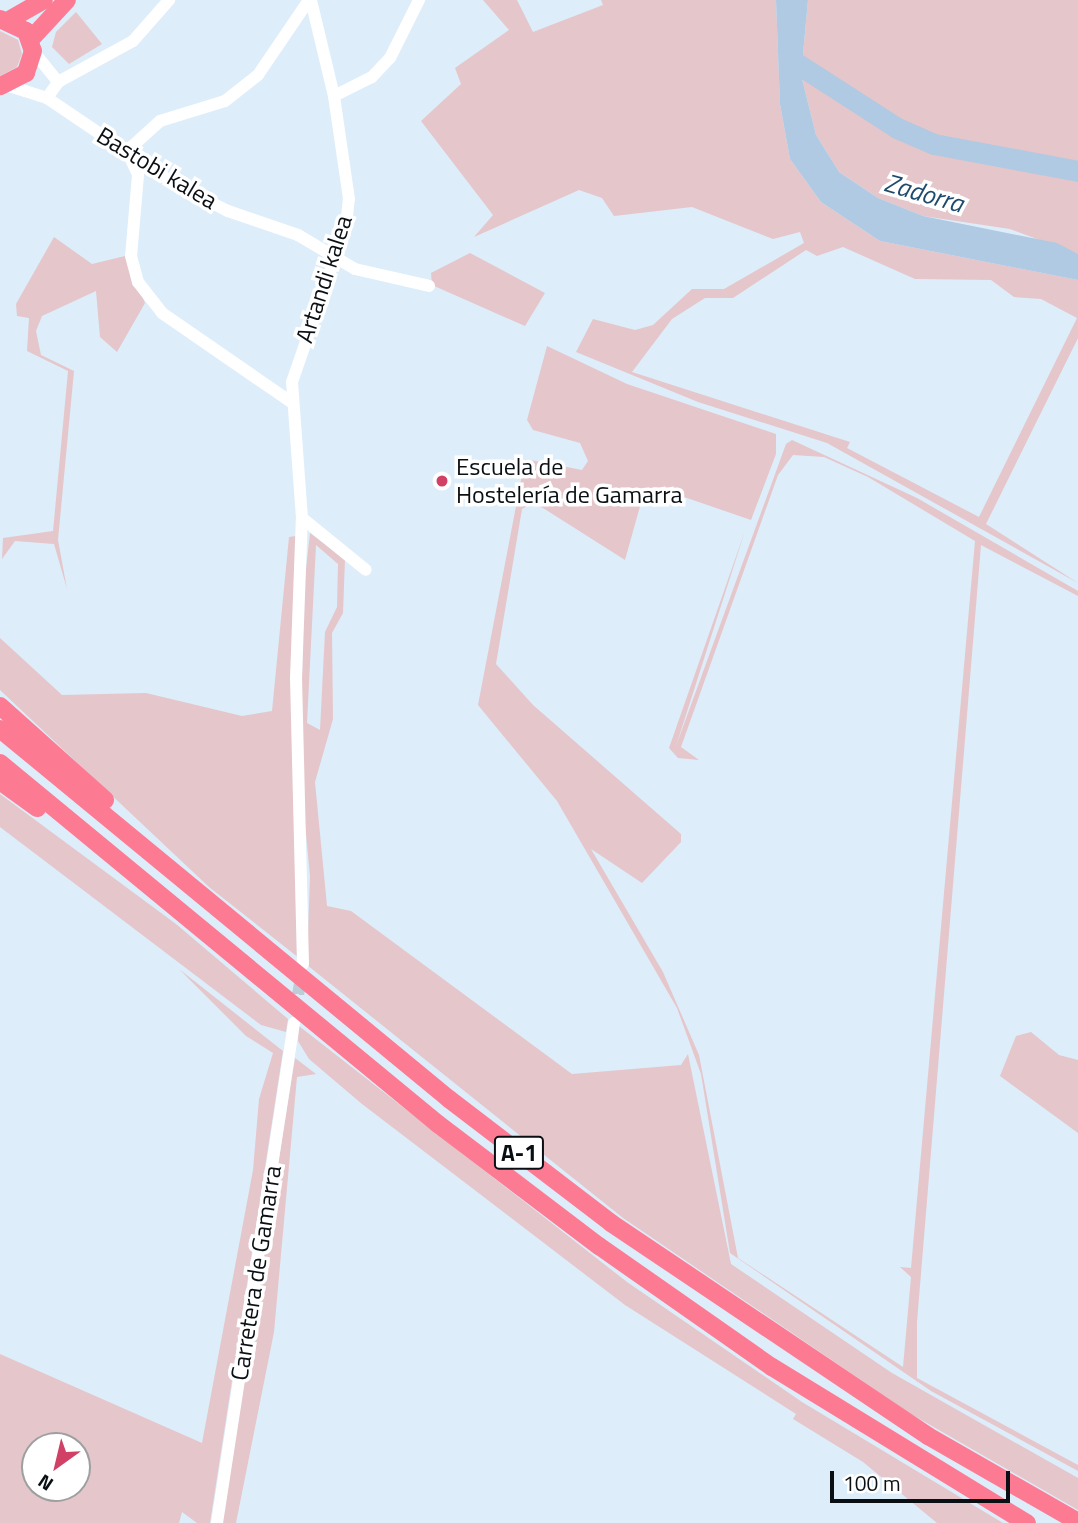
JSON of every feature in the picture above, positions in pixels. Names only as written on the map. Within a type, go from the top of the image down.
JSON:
[{"type":"highway","points":[[32,45],[5,19],[44,0]]},
{"type":"highway","points":[[3,85],[26,73],[32,45],[66,0]]},
{"type":"highway","points":[[0,706],[108,803],[127,831]]},
{"type":"highway","name":"A-1","points":[[0,729],[450,1099],[611,1223],[928,1436],[1078,1522]]},
{"type":"highway","name":"A-1","points":[[0,763],[161,898],[598,1246],[772,1367],[1027,1523]]},
{"type":"highway","points":[[0,781],[161,898]]},
{"type":"street","points":[[47,98],[58,82],[133,41],[169,0]]},
{"type":"street","points":[[291,402],[162,313],[138,282],[131,256],[138,176],[127,151],[160,121],[225,101],[258,75],[310,0]]},
{"type":"street","name":"Artandi kalea","points":[[303,964],[296,678],[302,518],[291,402],[312,315],[335,256],[349,199],[334,96],[310,0]]},
{"type":"street","points":[[334,96],[372,78],[390,58],[419,0]]},
{"type":"street","points":[[32,45],[58,82]]},
{"type":"street","name":"Bastobi kalea","points":[[3,85],[47,98],[174,184],[335,256],[355,269],[429,286]]},
{"type":"street","points":[[302,518],[366,570]]},
{"type":"street","name":"Carretera de Gamarra","points":[[217,1523],[294,1023]]},
{"type":"shaded area","points":[[483,0],[517,0],[533,32],[603,5],[601,0],[776,0],[780,104],[790,159],[821,202],[880,241],[1078,280],[1078,338],[986,524],[1078,583],[827,443],[698,402],[576,352],[593,319],[635,330],[653,325],[692,289],[724,289],[804,243],[800,232],[773,239],[692,207],[614,216],[602,198],[579,190],[474,237],[493,215],[421,121],[461,84],[455,68],[509,30]],"holes":[[[843,247],[915,279],[991,280],[1014,297],[1041,299],[1077,318],[979,517],[847,448],[850,442],[632,372],[672,319],[705,298],[733,298],[806,250],[817,256]]]},
{"type":"shaded area","points":[[808,0],[1078,0],[1078,254],[1010,229],[923,216],[878,198],[839,172],[816,135],[801,75]]},
{"type":"shaded area","points":[[76,12],[102,44],[69,64],[52,47],[56,32]]},
{"type":"shaded area","points":[[0,31],[18,40],[22,54],[17,67],[0,76]]},
{"type":"shaded area","points":[[54,237],[92,264],[125,256],[145,303],[117,352],[100,337],[96,291],[42,316],[36,331],[41,355],[74,371],[58,540],[67,589],[54,544],[15,541],[2,559],[3,538],[53,531],[68,371],[27,351],[29,318],[17,316],[16,304]]},
{"type":"shaded area","points":[[470,253],[545,293],[525,326],[432,285],[431,273]]},
{"type":"shaded area","points":[[547,346],[627,384],[776,434],[776,454],[751,520],[655,487],[644,492],[625,560],[543,508],[532,503],[522,509],[496,664],[533,705],[681,834],[681,842],[642,883],[591,849],[663,972],[699,1055],[738,1258],[903,1367],[911,1277],[900,1267],[911,1268],[975,541],[868,477],[824,457],[793,455],[778,475],[681,747],[699,760],[678,758],[669,748],[745,531],[676,746],[786,444],[792,440],[917,498],[1078,591],[1078,596],[981,545],[917,1322],[917,1378],[1078,1465],[1078,1471],[931,1391],[730,1253],[701,1074],[677,1008],[557,801],[478,705],[525,459],[582,470],[588,461],[580,443],[533,430],[527,420]]},
{"type":"shaded area","points":[[310,533],[345,559],[343,613],[332,633],[333,719],[315,782],[327,906],[351,911],[572,1074],[681,1065],[688,1054],[731,1264],[892,1373],[1078,1478],[1078,1510],[911,1414],[623,1218],[307,965],[310,876],[301,781],[303,595]],"holes":[[[316,545],[338,564],[337,607],[325,632],[320,730],[307,723]]]},
{"type":"shaded area","points":[[296,536],[299,958],[209,887],[0,690],[0,638],[62,695],[146,693],[242,716],[272,711],[289,537]]},
{"type":"shaded area","points":[[0,794],[176,924],[288,1019],[286,1032],[261,1025],[0,827]]},
{"type":"shaded area","points":[[179,969],[283,1051],[210,1523],[197,1523],[182,1512],[179,1523],[0,1523],[0,1354],[202,1443],[253,1170],[259,1099],[273,1053],[246,1036]]},
{"type":"shaded area","points":[[299,1026],[627,1282],[802,1402],[1003,1523],[937,1523],[863,1462],[793,1419],[796,1414],[625,1305],[362,1104],[309,1059],[298,1041]]},
{"type":"shaded area","points":[[1031,1032],[1059,1055],[1078,1060],[1078,1133],[1000,1076],[1016,1036]]},
{"type":"shaded area","points":[[295,1058],[316,1074],[297,1077],[274,1332],[236,1523],[221,1523]]},
{"type":"water","points":[[776,0],[808,0],[801,75],[816,135],[839,172],[878,198],[923,216],[1057,243],[1078,254],[1078,280],[880,241],[821,202],[790,159],[780,104]]},
{"type":"waterway","points":[[790,59],[897,128],[934,144],[1078,171]]},
{"type":"tunnel","points":[[295,1012],[302,972]]},
{"type":"place","name":"Escuela de Hostelería de Gamarra","points":[[442,481]]},
{"type":"water label","name":"Zadorra","points":[[924,193]]}]
